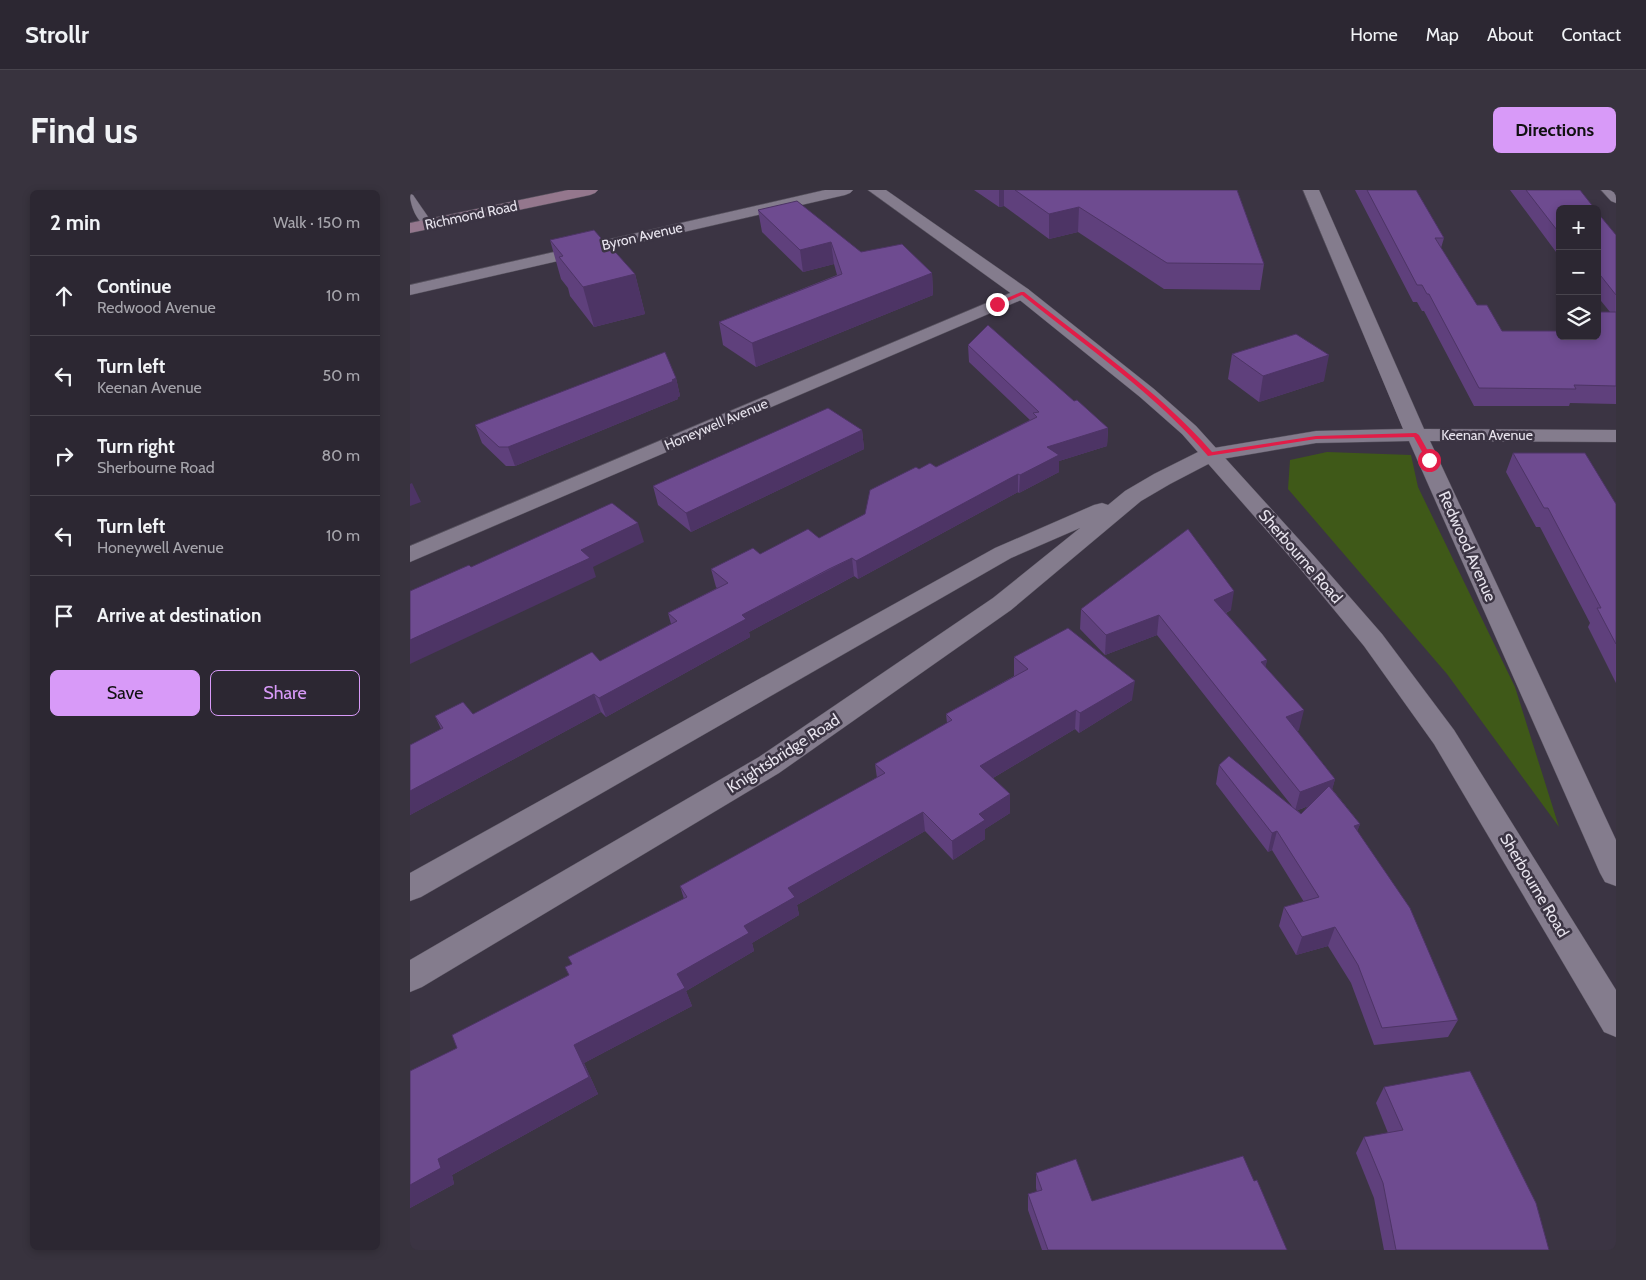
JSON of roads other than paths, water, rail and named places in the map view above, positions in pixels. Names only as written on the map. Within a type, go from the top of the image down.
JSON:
[{"type":"main road","name":"Richmond Road","points":[[410,228],[590,190]]},
{"type":"street","name":"Byron Avenue","points":[[410,290],[845,190]]},
{"type":"street","name":"Sherbourne Road","points":[[876,190],[1022,293],[1147,393],[1189,430],[1306,561],[1374,640],[1444,737],[1616,1021]]},
{"type":"street","name":"Redwood Avenue","points":[[1311,190],[1420,443],[1616,873]]},
{"type":"street","points":[[1609,190],[1616,198]]},
{"type":"street","name":"Honeywell Avenue","points":[[410,555],[1022,293]]},
{"type":"street","name":"Keenan Avenue","points":[[1210,455],[1316,437],[1420,443],[1616,436]]},
{"type":"street","name":"Knightsbridge Road","points":[[410,977],[769,765],[1002,604],[1133,496],[1162,478],[1210,455]]},
{"type":"street","name":"Knightsbridge Road","points":[[410,888],[1003,553],[1133,496]]},
{"type":"lane","points":[[410,197],[428,224]]}]
